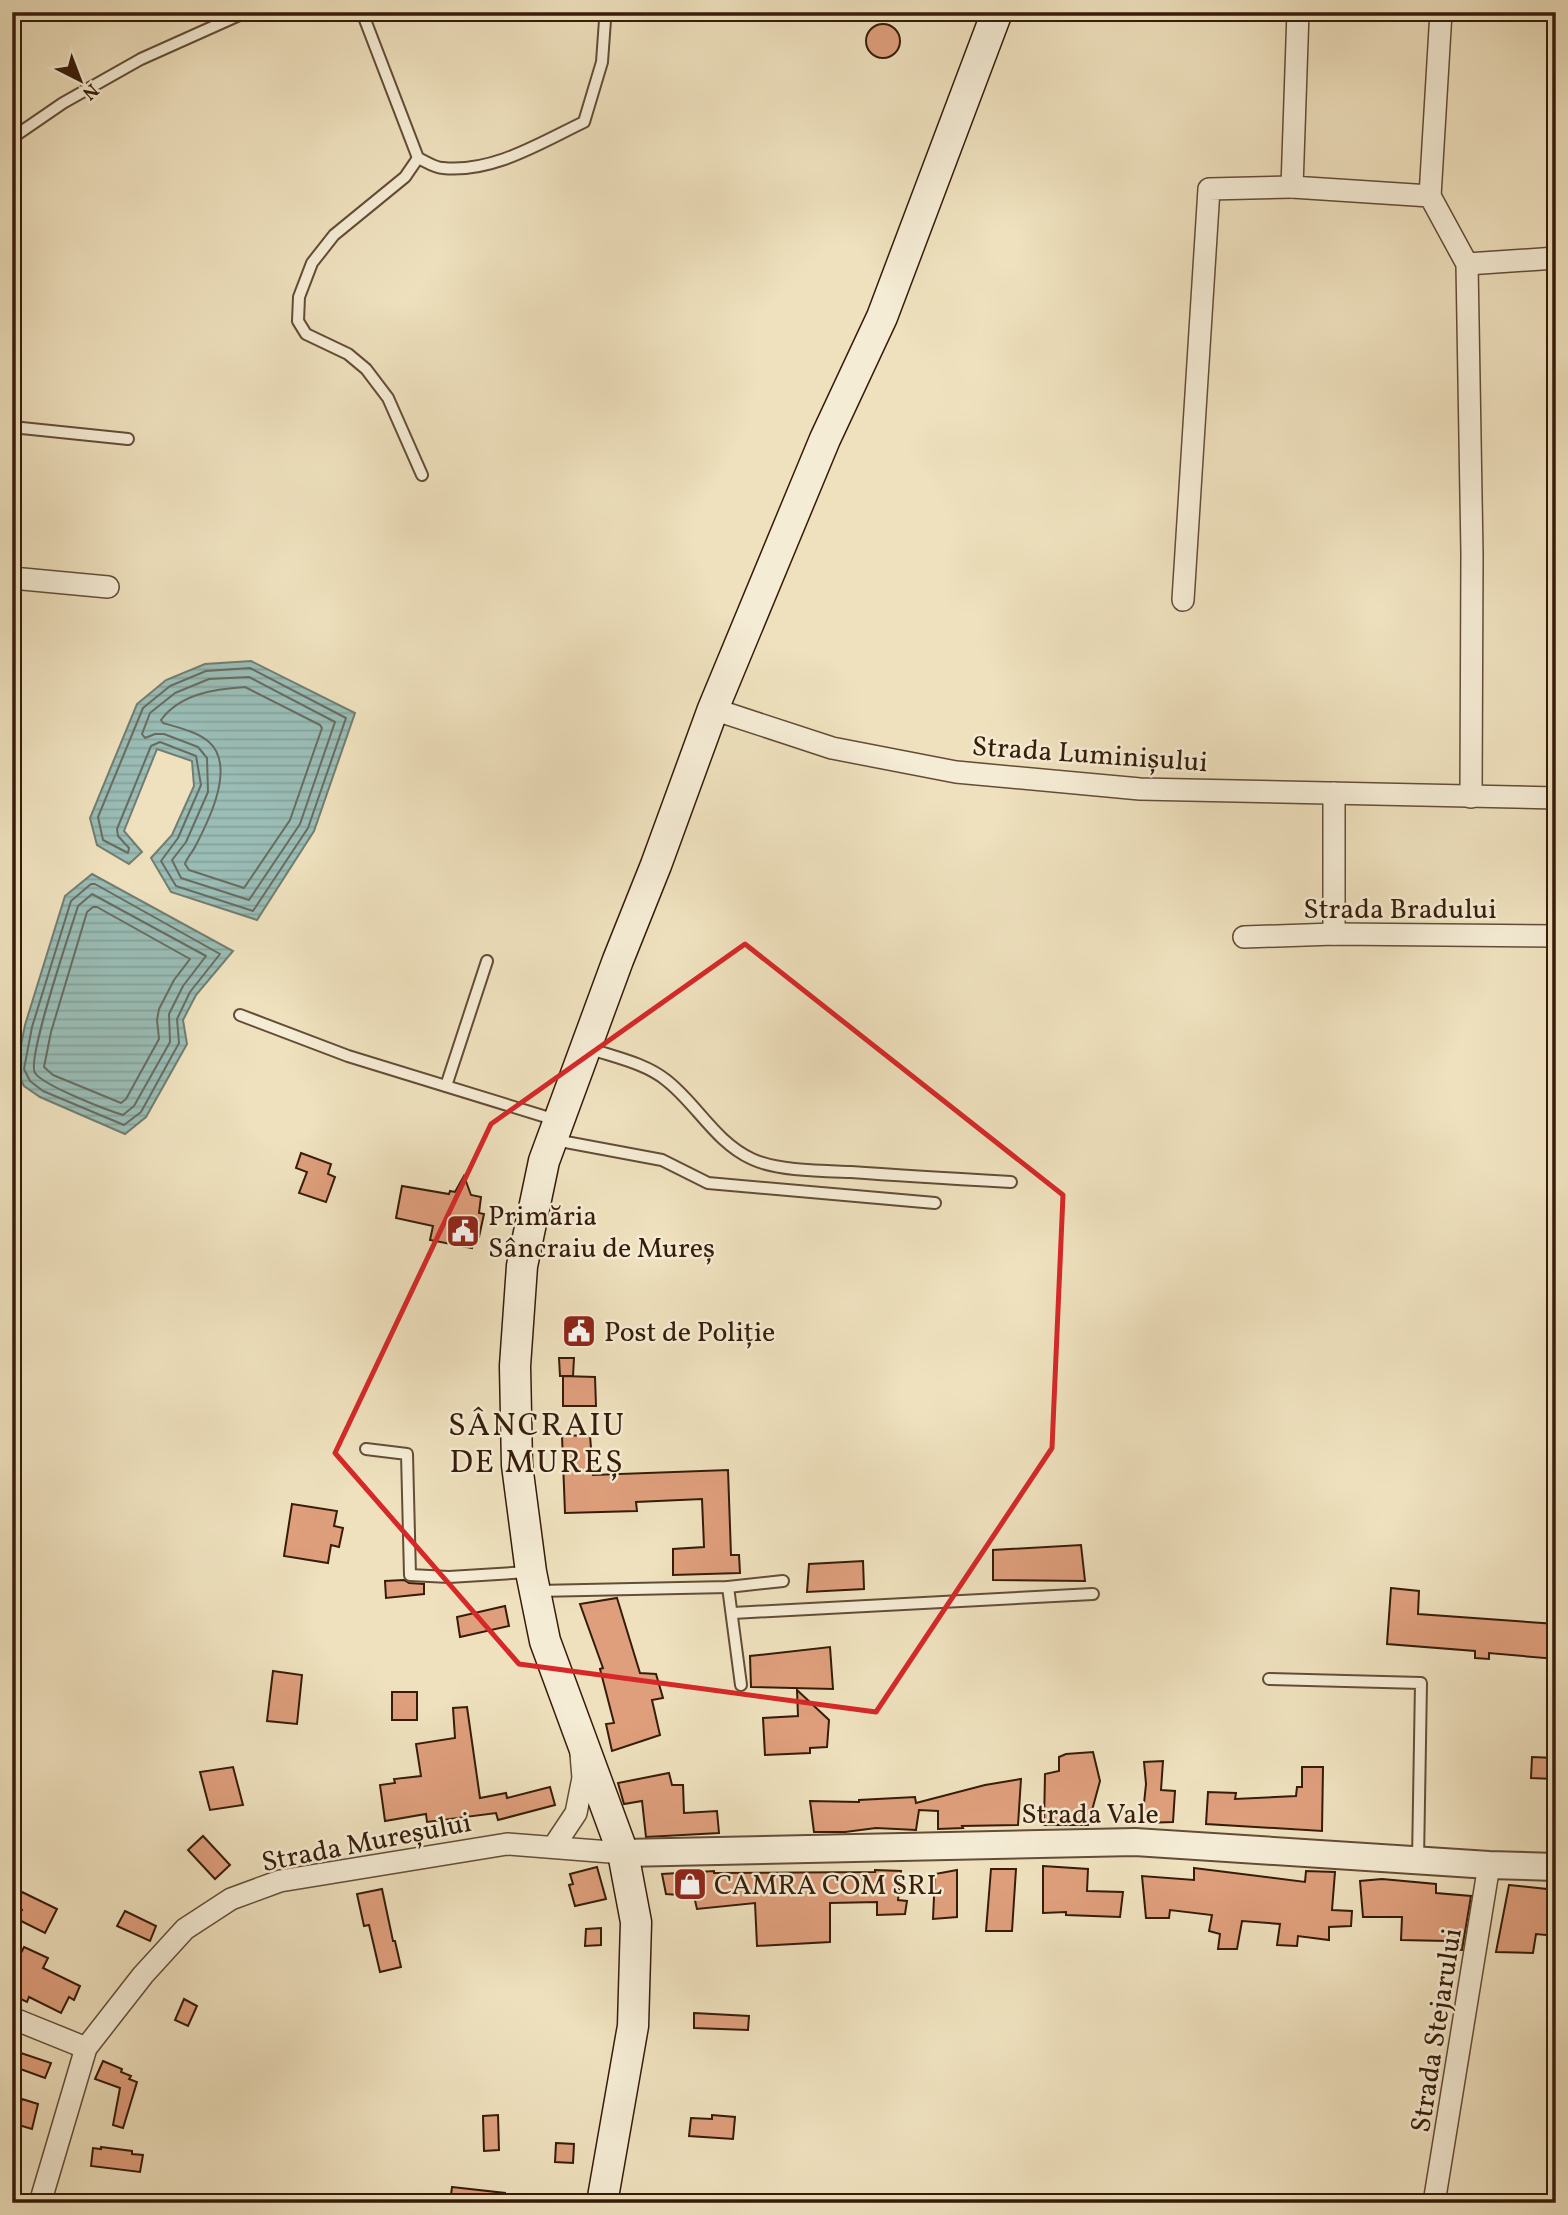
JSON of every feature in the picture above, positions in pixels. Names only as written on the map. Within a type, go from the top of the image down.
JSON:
[{"type":"main road","points":[[602,2203],[634,2026],[636,1922],[623,1853],[545,1641],[533,1581],[517,1465],[516,1366],[522,1266],[544,1161],[713,709],[825,439],[882,317],[997,12]]},
{"type":"street","points":[[1292,187],[1298,12]]},
{"type":"street","points":[[1440,12],[1430,196],[1467,264],[1472,554],[1471,797]]},
{"type":"street","points":[[1183,600],[1209,189],[1292,187],[1430,196]]},
{"type":"street","points":[[1467,264],[1556,258]]},
{"type":"street","points":[[12,578],[108,587]]},
{"type":"street","name":"Strada Luminișului","points":[[713,709],[832,748],[956,772],[1140,789],[1556,798]]},
{"type":"street","points":[[1334,793],[1334,934]]},
{"type":"street","name":"Strada Bradului","points":[[1244,937],[1334,934],[1556,936]]},
{"type":"street","points":[[554,1846],[576,1812],[583,1778],[580,1738]]},
{"type":"street","name":"Strada Vale","points":[[623,1853],[1135,1842],[1556,1867]]},
{"type":"street","name":"Strada Mureșului","points":[[40,2203],[86,2048],[143,1975],[185,1929],[231,1899],[280,1881],[377,1863],[507,1844],[623,1853]]},
{"type":"street","name":"Strada Stejarului","points":[[1434,2203],[1489,1865]]},
{"type":"street","points":[[12,2018],[86,2048]]},
{"type":"lane","points":[[12,138],[63,103],[141,59],[246,12]]},
{"type":"lane","points":[[362,12],[418,158],[440,168],[474,168],[503,160],[584,122],[602,62],[605,20]]},
{"type":"lane","points":[[418,158],[405,177],[334,235],[312,263],[299,296],[298,321],[306,334],[348,354],[366,369],[388,398],[422,475]]},
{"type":"lane","points":[[12,427],[128,439]]},
{"type":"lane","points":[[446,1086],[487,961]]},
{"type":"lane","points":[[240,1015],[348,1056],[446,1086],[555,1130],[662,1160],[708,1183],[935,1203]]},
{"type":"lane","points":[[585,1047],[632,1063],[664,1078],[731,1147],[753,1160],[808,1170],[1011,1182]]},
{"type":"lane","points":[[366,1449],[407,1454],[410,1575],[728,1587],[783,1581]]},
{"type":"lane","points":[[728,1587],[741,1685]]},
{"type":"lane","points":[[733,1613],[1093,1594]]},
{"type":"lane","points":[[1269,1679],[1421,1683],[1418,1860]]},
{"type":"highlighted area","points":[[745,944],[1063,1195],[1052,1448],[876,1712],[519,1664],[335,1453],[491,1124]]},
{"type":"water","points":[[251,661],[355,713],[314,831],[257,920],[171,892],[151,858],[172,835],[194,786],[192,761],[157,749],[124,831],[142,852],[129,864],[97,845],[90,818],[137,704],[166,680],[205,664]]},
{"type":"water","points":[[92,874],[233,951],[196,995],[183,1020],[187,1044],[146,1117],[125,1134],[40,1097],[24,1086],[16,1070],[25,1025],[65,896]]},
{"type":"building","points":[[883,24],[895,29],[900,41],[895,53],[883,58],[871,53],[866,41],[871,29]]},
{"type":"building","points":[[301,1153],[331,1164],[328,1174],[335,1177],[326,1202],[299,1193],[307,1172],[296,1168]]},
{"type":"building","points":[[464,1176],[471,1195],[481,1197],[479,1213],[484,1214],[479,1237],[474,1237],[472,1248],[430,1240],[433,1226],[396,1218],[402,1186],[449,1194],[450,1191],[455,1192]]},
{"type":"building","points":[[559,1358],[574,1358],[573,1376],[560,1376]]},
{"type":"building","points":[[563,1376],[595,1377],[596,1406],[563,1406]]},
{"type":"building","points":[[590,1435],[593,1475],[728,1470],[731,1555],[739,1555],[740,1573],[673,1575],[673,1549],[704,1547],[702,1499],[636,1502],[637,1511],[565,1513],[562,1436]]},
{"type":"building","points":[[292,1504],[337,1511],[334,1526],[343,1528],[339,1547],[331,1545],[328,1563],[284,1556]]},
{"type":"building","points":[[1081,1545],[1085,1581],[993,1580],[993,1550]]},
{"type":"building","points":[[863,1561],[864,1589],[807,1592],[809,1564]]},
{"type":"building","points":[[404,1580],[424,1584],[424,1594],[386,1598],[385,1581]]},
{"type":"building","points":[[1391,1588],[1419,1591],[1418,1614],[1556,1624],[1556,1659],[1489,1653],[1489,1659],[1475,1658],[1475,1651],[1387,1644]]},
{"type":"building","points":[[617,1598],[640,1673],[656,1674],[663,1698],[652,1700],[660,1735],[612,1751],[606,1724],[614,1723],[600,1669],[603,1668],[580,1604]]},
{"type":"building","points":[[505,1606],[509,1626],[460,1637],[457,1617]]},
{"type":"building","points":[[830,1647],[833,1689],[751,1687],[750,1656]]},
{"type":"building","points":[[273,1671],[302,1675],[297,1724],[267,1721]]},
{"type":"building","points":[[797,1690],[829,1720],[827,1747],[810,1748],[810,1753],[765,1755],[763,1718],[798,1716]]},
{"type":"building","points":[[392,1692],[417,1692],[417,1720],[392,1720]]},
{"type":"building","points":[[467,1707],[480,1798],[506,1793],[507,1798],[550,1787],[555,1805],[498,1820],[496,1813],[427,1822],[426,1814],[385,1821],[380,1785],[395,1783],[394,1779],[421,1776],[416,1744],[455,1738],[453,1708]]},
{"type":"building","points":[[1093,1752],[1100,1781],[1088,1825],[1044,1825],[1045,1774],[1059,1771],[1059,1757]]},
{"type":"building","points":[[1532,1757],[1555,1758],[1554,1779],[1531,1778]]},
{"type":"building","points":[[1163,1761],[1161,1790],[1175,1791],[1173,1822],[1142,1823],[1146,1784],[1144,1762]]},
{"type":"building","points":[[233,1767],[243,1805],[210,1810],[200,1772]]},
{"type":"building","points":[[1302,1767],[1323,1767],[1322,1831],[1206,1824],[1208,1792],[1236,1793],[1235,1799],[1296,1796],[1297,1787],[1302,1787]]},
{"type":"building","points":[[669,1773],[672,1785],[683,1785],[684,1813],[717,1811],[719,1833],[646,1837],[642,1801],[624,1804],[618,1783]]},
{"type":"building","points":[[1021,1779],[1018,1825],[938,1829],[938,1811],[919,1810],[916,1830],[876,1828],[814,1832],[810,1801],[859,1802],[915,1797],[916,1803],[985,1785]]},
{"type":"building","points":[[203,1836],[230,1865],[215,1879],[188,1850]]},
{"type":"building","points":[[1043,1866],[1088,1869],[1087,1891],[1123,1892],[1120,1917],[1066,1915],[1066,1912],[1043,1913]]},
{"type":"building","points":[[597,1867],[606,1899],[575,1906],[569,1885],[573,1884],[570,1874]]},
{"type":"building","points":[[1194,1868],[1305,1882],[1306,1871],[1335,1872],[1332,1910],[1352,1911],[1351,1926],[1329,1927],[1329,1940],[1298,1936],[1297,1946],[1277,1945],[1280,1924],[1242,1921],[1237,1949],[1218,1949],[1220,1934],[1209,1931],[1212,1915],[1170,1910],[1169,1918],[1146,1918],[1142,1876],[1194,1880]]},
{"type":"building","points":[[991,1869],[1016,1869],[1012,1931],[986,1931]]},
{"type":"building","points":[[957,1870],[957,1917],[933,1919],[935,1874]]},
{"type":"building","points":[[714,1871],[901,1871],[898,1900],[907,1901],[905,1914],[877,1915],[877,1902],[830,1903],[830,1942],[757,1946],[755,1903],[697,1909],[694,1896],[666,1894],[662,1874]]},
{"type":"building","points":[[1382,1879],[1436,1884],[1436,1893],[1471,1896],[1462,1950],[1446,1949],[1447,1941],[1401,1940],[1402,1917],[1363,1917],[1360,1881]]},
{"type":"building","points":[[1509,1885],[1556,1890],[1556,1936],[1536,1934],[1533,1953],[1496,1952]]},
{"type":"building","points":[[382,1889],[401,1967],[380,1972],[369,1925],[364,1926],[357,1894]]},
{"type":"building","points":[[22,1892],[57,1909],[45,1933],[17,1919],[22,1910],[15,1906]]},
{"type":"building","points":[[125,1911],[156,1926],[150,1941],[117,1926]]},
{"type":"building","points":[[601,1928],[601,1945],[585,1946],[586,1929]]},
{"type":"building","points":[[24,1947],[48,1958],[43,1968],[80,1986],[74,2000],[69,1997],[61,2013],[29,1997],[27,2002],[12,1995],[12,1971]]},
{"type":"building","points":[[184,1999],[197,2006],[188,2026],[175,2020]]},
{"type":"building","points":[[694,2013],[749,2016],[748,2030],[694,2028]]},
{"type":"building","points":[[12,2050],[51,2063],[45,2078],[12,2066]]},
{"type":"building","points":[[103,2061],[122,2069],[121,2072],[131,2076],[129,2079],[137,2082],[123,2128],[113,2125],[120,2088],[95,2079]]},
{"type":"building","points":[[22,2099],[38,2104],[32,2129],[12,2123],[12,2102],[20,2105]]},
{"type":"building","points":[[498,2115],[499,2150],[484,2151],[483,2116]]},
{"type":"building","points":[[712,2115],[735,2117],[733,2139],[689,2136],[691,2118],[712,2119]]},
{"type":"building","points":[[556,2143],[574,2144],[573,2163],[555,2162]]},
{"type":"building","points":[[93,2148],[143,2155],[140,2172],[91,2166]]},
{"type":"building","points":[[452,2187],[505,2193],[504,2203],[450,2203]]},
{"type":"place","name":"Primăria Sâncraiu de Mureș","points":[[463,1231]]},
{"type":"place","name":"Post de Poliție","points":[[579,1331]]},
{"type":"place","name":"CAMRA COM SRL","points":[[690,1884]]},
{"type":"district","name":"SÂNCRAIU DE MUREȘ","points":[[537,1442]]}]
